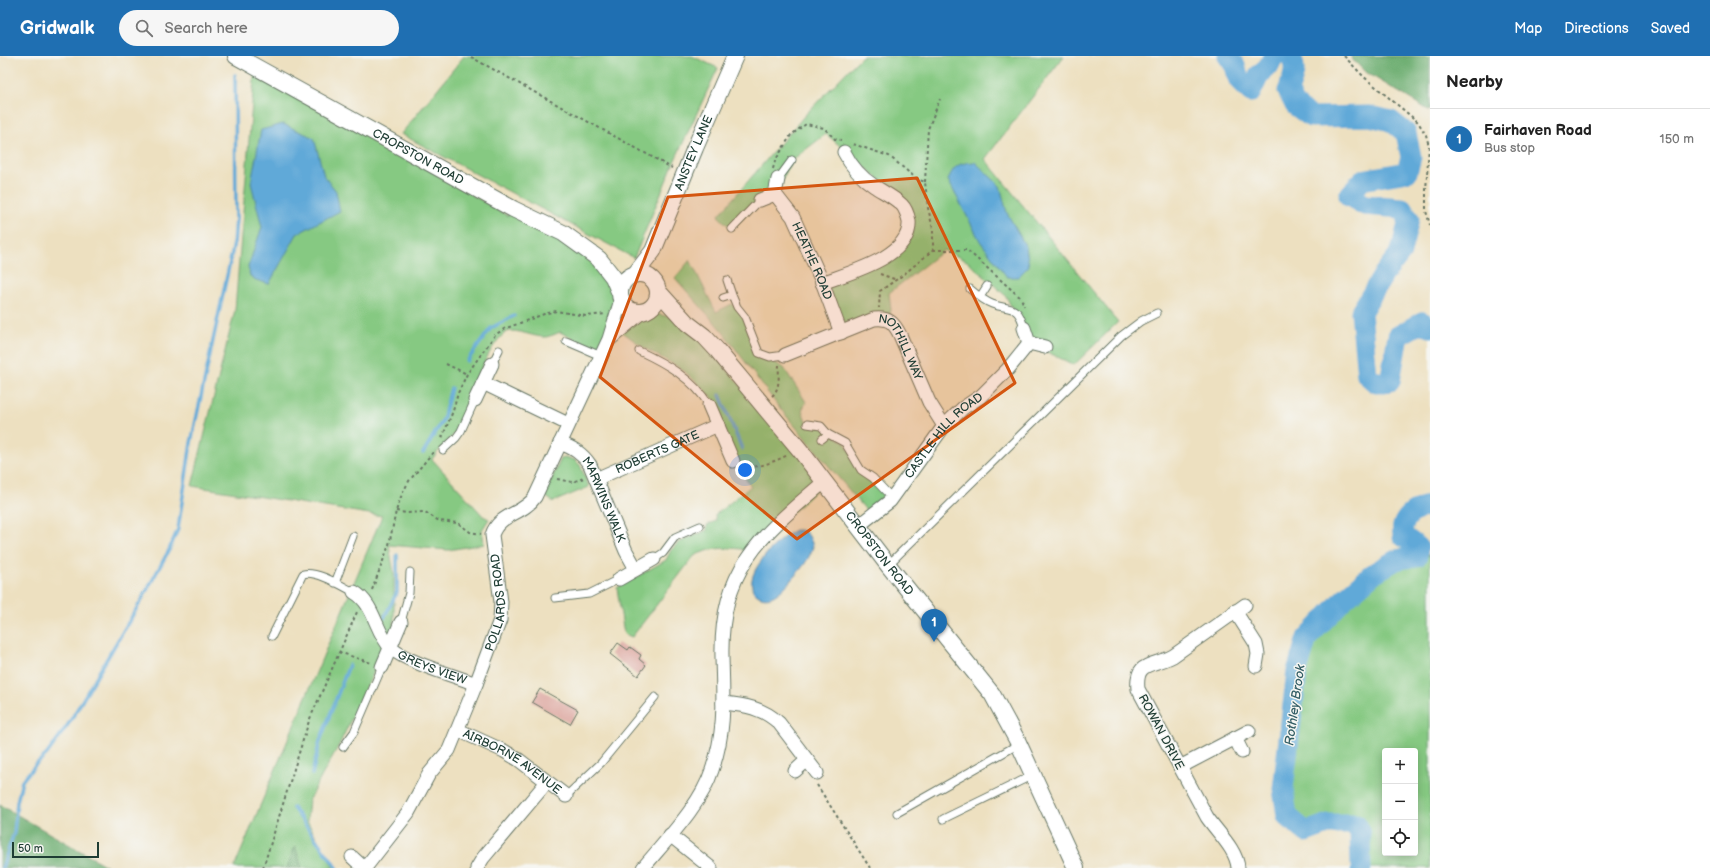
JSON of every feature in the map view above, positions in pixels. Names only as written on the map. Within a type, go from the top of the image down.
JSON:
[{"type":"street","name":"CROPSTON ROAD","points":[[236,56],[513,209],[564,234],[600,260],[633,274],[643,273],[656,286],[686,323],[704,336],[717,350],[800,450],[888,565],[992,694],[1019,744],[1076,868]]},
{"type":"street","name":"ANSTEY LANE","points":[[633,274],[654,251],[684,174],[735,56]]},
{"type":"street","points":[[822,284],[882,259],[897,249],[906,235],[909,226],[908,218],[902,205],[859,174],[850,163],[844,152]]},
{"type":"street","points":[[760,200],[775,194],[778,178]]},
{"type":"street","name":"HEATHE ROAD","points":[[775,194],[793,217],[841,333]]},
{"type":"street","name":"ANSTEY LANE","points":[[654,251],[656,286]]},
{"type":"street","name":"CROPSTON ROAD","points":[[600,260],[613,277],[624,305],[629,310],[636,312],[644,311],[670,317],[686,323]]},
{"type":"street","points":[[620,295],[625,279],[633,274]]},
{"type":"street","points":[[644,311],[655,304],[656,286]]},
{"type":"street","name":"POLLARDS ROAD","points":[[352,857],[364,868],[408,813],[429,774],[449,750],[500,620],[501,602],[492,535],[494,528],[499,522],[530,505],[535,497],[609,339],[617,317],[620,295]]},
{"type":"street","name":"POLLARDS ROAD","points":[[609,339],[644,311]]},
{"type":"street","name":"NOTHILL WAY","points":[[785,355],[874,319],[888,320],[895,325],[929,402],[944,426]]},
{"type":"street","points":[[1024,328],[1030,343],[1045,347]]},
{"type":"street","name":"CASTLE HILL ROAD","points":[[858,526],[892,498],[944,426],[963,408],[981,396],[1008,369],[1030,343]]},
{"type":"street","points":[[474,400],[492,364]]},
{"type":"street","points":[[483,383],[568,424]]},
{"type":"street","points":[[709,405],[733,461]]},
{"type":"street","name":"ROBERTS GATE","points":[[595,476],[718,425]]},
{"type":"street","name":"MARWINS WALK","points":[[560,443],[576,450],[584,456],[595,476],[626,551],[636,568]]},
{"type":"street","points":[[643,868],[670,836],[704,790],[712,771],[723,727],[722,633],[725,614],[736,578],[748,556],[768,532],[824,482]]},
{"type":"street","points":[[620,579],[636,568],[654,559]]},
{"type":"street","points":[[354,592],[365,601],[385,641],[391,647]]},
{"type":"street","name":"ROWAN DRIVE","points":[[1238,868],[1235,857],[1230,848],[1207,817],[1138,689],[1138,672],[1146,666],[1166,660],[1173,656],[1240,608],[1256,644],[1258,654],[1256,666]]},
{"type":"street","name":"GREYS VIEW","points":[[382,667],[401,622]]},
{"type":"street","name":"GREYS VIEW","points":[[391,647],[409,659],[476,684]]},
{"type":"street","points":[[723,703],[746,705],[772,716],[817,773]]},
{"type":"street","name":"AIRBORNE AVENUE","points":[[458,730],[520,760],[546,782],[566,796]]},
{"type":"street","points":[[1180,767],[1249,731]]},
{"type":"street","points":[[1235,738],[1242,752]]},
{"type":"street","points":[[794,771],[807,760]]},
{"type":"street","points":[[477,868],[483,858],[546,782]]},
{"type":"street","points":[[670,836],[711,868]]},
{"type":"lane","points":[[778,178],[792,160]]},
{"type":"lane","points":[[732,229],[760,200]]},
{"type":"lane","points":[[727,280],[732,295],[744,317],[759,353],[770,357],[785,355]]},
{"type":"lane","points":[[980,297],[987,286]]},
{"type":"lane","points":[[970,289],[992,304],[1007,306],[1018,313],[1024,328]]},
{"type":"lane","points":[[723,298],[732,295]]},
{"type":"lane","points":[[888,565],[1121,336],[1141,321],[1157,313]]},
{"type":"lane","points":[[566,341],[601,356]]},
{"type":"lane","points":[[492,364],[499,350]]},
{"type":"lane","points":[[639,351],[674,370],[701,392],[709,405]]},
{"type":"lane","points":[[440,449],[456,438],[461,431],[474,400]]},
{"type":"lane","points":[[807,424],[821,426],[828,434],[845,443],[861,470],[873,478],[892,498]]},
{"type":"lane","points":[[822,439],[828,434]]},
{"type":"lane","points":[[654,559],[663,552],[675,537],[700,526]]},
{"type":"lane","points":[[335,583],[353,536]]},
{"type":"lane","points":[[401,622],[409,593],[410,572]]},
{"type":"lane","points":[[272,636],[301,576],[307,573],[312,574],[354,592]]},
{"type":"lane","points":[[555,598],[588,594],[620,579]]},
{"type":"lane","points":[[343,747],[354,732],[382,667]]},
{"type":"lane","points":[[566,796],[601,763],[655,697]]},
{"type":"lane","points":[[898,813],[1019,744]]},
{"type":"lane","points":[[943,819],[1033,775]]},
{"type":"path","points":[[1344,56],[1364,77],[1418,122],[1426,135],[1429,146],[1426,211],[1430,225]]},
{"type":"path","points":[[471,57],[684,174]]},
{"type":"path","points":[[925,182],[928,129],[940,99]]},
{"type":"path","points":[[440,441],[454,411],[458,393],[467,374],[495,334],[504,329],[556,311],[576,316],[586,316],[600,313],[617,317]]},
{"type":"path","points":[[762,405],[774,394],[777,389],[779,382],[779,365],[785,355]]},
{"type":"path","points":[[446,364],[467,374]]},
{"type":"path","points":[[263,868],[309,721],[358,611],[375,584],[385,557],[396,511],[402,494],[409,481],[440,449]]},
{"type":"path","points":[[733,461],[744,467],[757,466],[771,463],[800,450]]},
{"type":"path","points":[[545,474],[562,481],[572,482],[595,476]]},
{"type":"path","points":[[396,511],[406,513],[425,512],[432,515],[439,521],[458,523],[470,532],[492,535]]},
{"type":"path","points":[[339,652],[382,667]]},
{"type":"path","points":[[817,773],[815,782],[870,868]]},
{"type":"highlighted area","points":[[917,178],[1015,383],[797,539],[600,377],[668,197]]},
{"type":"green space","points":[[464,56],[692,56],[718,68],[674,162],[634,258],[401,134]]},
{"type":"green space","points":[[862,56],[1064,56],[985,159],[1118,322],[1074,365],[1029,343],[1006,296],[967,261],[944,250],[889,293],[891,310],[888,320],[840,330],[827,285],[913,235],[911,206],[826,134],[792,160],[775,194],[760,200],[732,229],[718,216],[805,115]]},
{"type":"green space","points":[[1350,56],[1430,56],[1430,111],[1364,71]]},
{"type":"green space","points":[[255,67],[508,216],[510,210],[563,233],[619,291],[609,339],[596,349],[560,332],[542,337],[511,331],[507,332],[501,337],[489,353],[479,374],[458,429],[432,459],[483,516],[489,519],[482,530],[484,544],[448,550],[389,545],[394,574],[394,623],[390,643],[374,671],[339,745],[309,799],[307,821],[334,868],[234,868],[382,516],[192,486],[235,310]]},
{"type":"green space","points":[[690,260],[716,312],[732,304],[745,317],[759,353],[784,368],[806,402],[802,410],[807,424],[821,426],[845,443],[861,470],[888,493],[866,510],[778,406],[723,332],[675,278]]},
{"type":"green space","points":[[645,311],[687,323],[824,482],[748,556],[742,549],[729,548],[711,550],[694,556],[632,637],[624,634],[617,588],[666,560],[671,550],[678,543],[707,530],[707,525],[716,521],[715,515],[751,486],[733,461],[709,405],[715,401],[682,369],[644,348],[620,330]]},
{"type":"green space","points":[[565,457],[575,460],[580,465],[589,487],[553,502],[544,495],[561,459]]},
{"type":"green space","points":[[1430,555],[1430,868],[1361,868],[1360,829],[1356,824],[1307,827],[1294,810],[1288,793],[1287,784],[1295,754],[1307,638],[1374,573],[1414,557]]},
{"type":"green space","points":[[0,805],[110,868],[0,868]]},
{"type":"green space","points":[[295,846],[302,868],[287,868]]},
{"type":"water","points":[[283,124],[314,138],[324,176],[336,191],[340,211],[297,234],[269,284],[256,280],[250,276],[248,267],[262,227],[251,183],[261,130]]},
{"type":"water","points":[[975,162],[1000,186],[1007,213],[1026,247],[1029,266],[1018,277],[1007,277],[980,241],[948,180],[952,171],[961,164]]},
{"type":"water","points":[[795,530],[805,532],[807,534],[813,546],[812,551],[802,568],[777,594],[769,598],[759,596],[754,592],[752,587],[752,579],[755,571],[766,554],[781,539]]},
{"type":"building","points":[[618,643],[628,650],[630,647],[641,655],[639,659],[646,665],[638,676],[610,654]]},
{"type":"building","points":[[540,689],[578,710],[570,724],[532,702]]},
{"type":"waterway","name":"Rothley Brook","points":[[1228,56],[1235,66],[1239,80],[1251,92],[1259,75],[1268,67],[1274,56]]},
{"type":"waterway","name":"Rothley Brook","points":[[1289,56],[1294,64],[1294,73],[1288,91],[1295,105],[1311,117],[1370,116],[1391,121],[1406,133],[1411,157],[1407,172],[1362,180],[1349,196],[1365,205],[1402,208],[1409,219],[1401,252],[1384,274],[1361,312],[1367,375],[1376,383],[1390,381],[1398,336],[1422,322],[1430,327]]},
{"type":"waterway","points":[[2,868],[14,833],[17,802],[22,781],[36,764],[47,754],[69,723],[141,601],[169,550],[178,529],[191,443],[234,243],[236,219],[235,75]]},
{"type":"waterway","points":[[467,361],[491,328],[514,316]]},
{"type":"waterway","points":[[423,453],[443,420],[451,388]]},
{"type":"waterway","points":[[720,395],[742,449]]},
{"type":"waterway","name":"Rothley Brook","points":[[1361,868],[1360,834],[1356,824],[1328,824],[1306,832],[1287,816],[1283,789],[1297,671],[1307,638],[1342,601],[1374,573],[1396,560],[1417,556],[1418,547],[1403,536],[1403,526],[1407,518],[1414,512],[1430,506]]},
{"type":"waterway","points":[[384,618],[397,592],[397,555]]},
{"type":"waterway","points":[[312,774],[320,741],[349,665]]},
{"type":"waterway","points":[[293,808],[337,868]]},
{"type":"place","name":"Fairhaven Road","points":[[934,642]]}]
